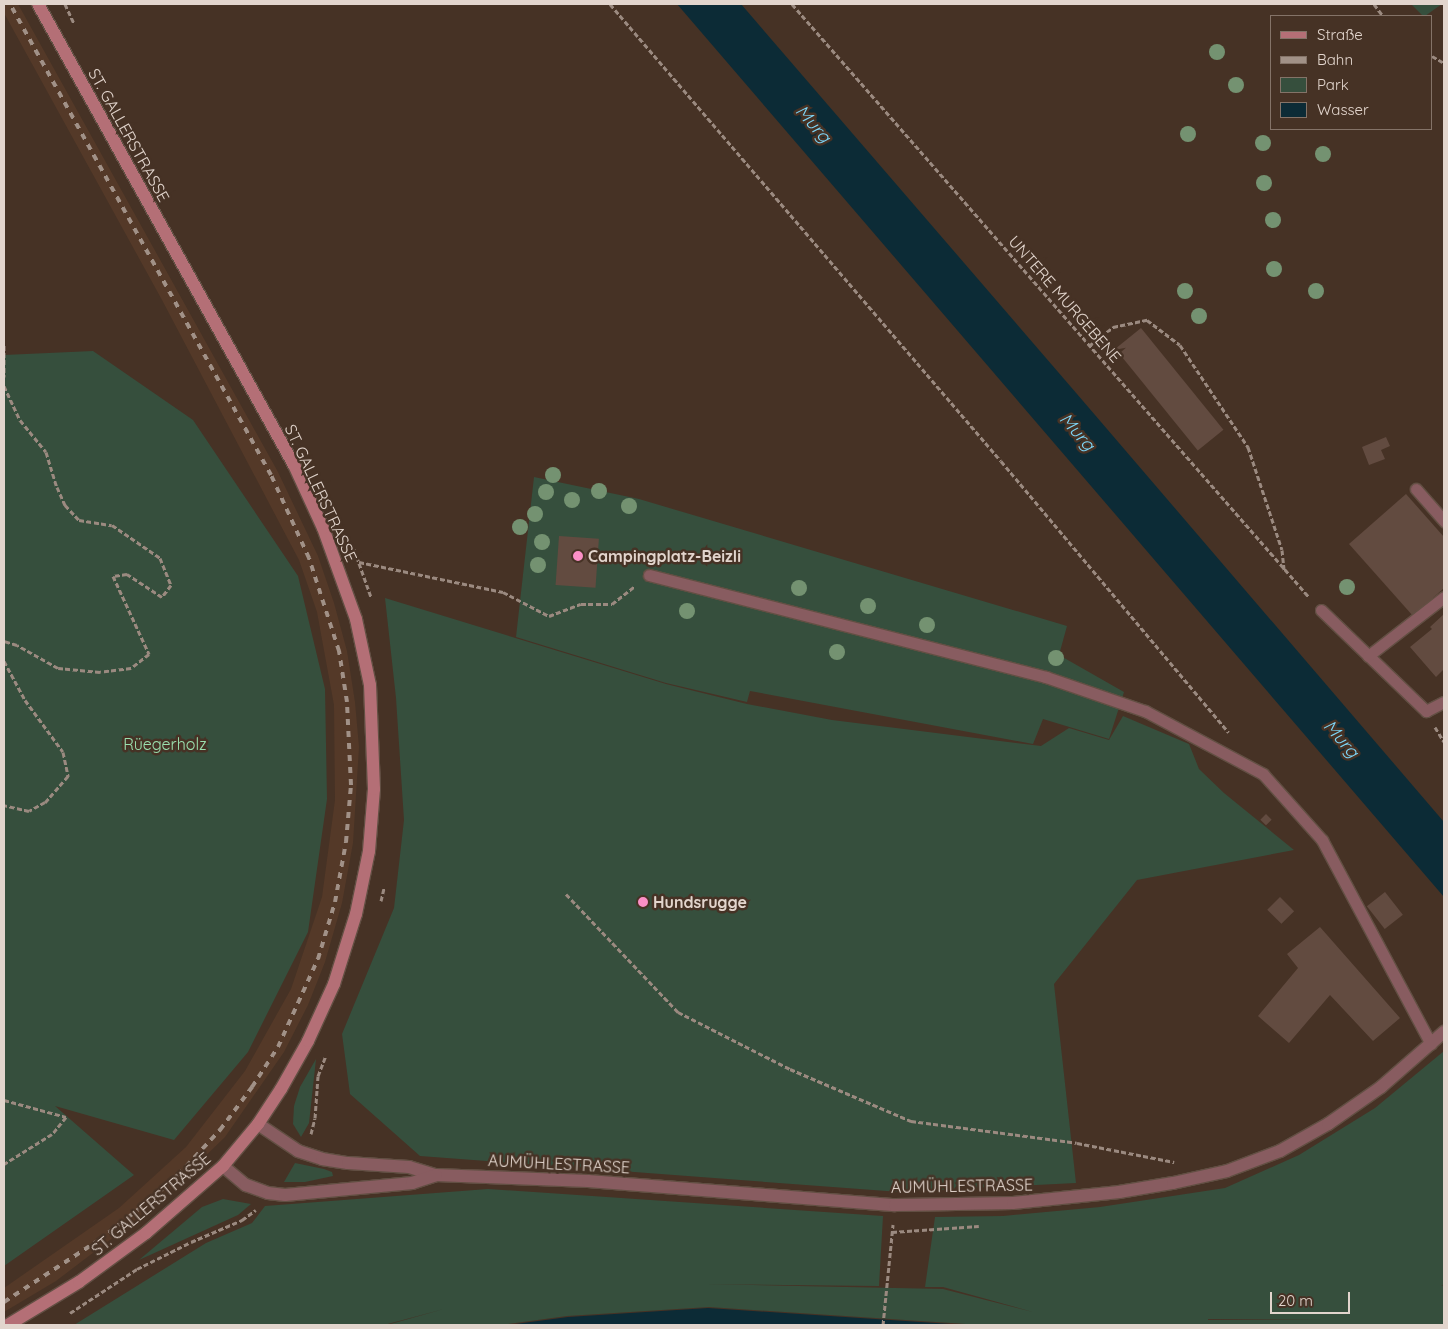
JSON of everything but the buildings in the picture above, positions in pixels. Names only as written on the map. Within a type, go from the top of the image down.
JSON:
[{"type":"main road","name":"ST. GALLERSTRASSE","points":[[8,1325],[79,1282],[114,1258],[183,1202],[222,1166],[258,1124],[281,1090],[308,1041],[334,984],[356,914],[369,851],[374,788],[370,684],[356,619],[339,569],[294,465],[38,4]]},
{"type":"street","name":"AUMÜHLESTRASSE","points":[[258,1124],[298,1152],[348,1163],[410,1167],[436,1175],[588,1181],[895,1205],[1012,1204],[1119,1192],[1227,1171],[1280,1151],[1328,1124],[1381,1087],[1444,1032]]},
{"type":"street","name":"AUMÜHLESTRASSE","points":[[222,1166],[246,1185],[268,1194],[311,1193],[412,1183],[436,1175]]},
{"type":"lane","points":[[1416,489],[1444,521]]},
{"type":"lane","points":[[649,576],[1046,677],[1145,711],[1263,774],[1322,840],[1431,1044]]},
{"type":"lane","points":[[1368,656],[1444,597]]},
{"type":"lane","points":[[1321,610],[1426,711],[1444,702]]},
{"type":"path","points":[[610,4],[1001,461],[1231,736]]},
{"type":"path","name":"UNTERE MURGEBENE","points":[[792,4],[1284,570],[1321,610]]},
{"type":"path","points":[[1374,4],[1383,15]]},
{"type":"path","points":[[1433,57],[1444,63]]},
{"type":"path","points":[[1089,346],[1113,327],[1147,320],[1180,345],[1248,447],[1282,550],[1284,570]]},
{"type":"path","points":[[4,345],[4,377]]},
{"type":"path","points":[[4,386],[20,420],[46,452],[56,487],[65,505],[79,520],[112,525],[160,558],[171,585],[162,596],[127,574],[113,576],[149,654],[131,668],[100,672],[58,668],[17,645],[4,641]]},
{"type":"path","points":[[373,603],[359,562],[503,592],[549,616],[581,604],[612,604],[649,576]]},
{"type":"path","points":[[4,661],[25,700],[63,752],[68,776],[45,802],[29,812],[4,805]]},
{"type":"path","points":[[381,902],[384,885]]},
{"type":"path","points":[[566,894],[678,1012],[790,1070],[911,1120],[1077,1143],[1180,1162]]},
{"type":"path","points":[[298,1152],[312,1130],[318,1076],[330,1046]]},
{"type":"path","points":[[4,1100],[66,1117],[52,1134],[4,1164]]},
{"type":"path","points":[[66,1316],[137,1269],[191,1242],[248,1217],[268,1194]]},
{"type":"path","points":[[882,1325],[887,1294],[892,1232]]},
{"type":"shaded area","points":[[4,4],[18,4],[278,472],[318,556],[334,603],[347,651],[355,702],[359,747],[353,843],[342,903],[325,962],[308,1005],[284,1052],[225,1137],[152,1208],[56,1281],[4,1312],[4,1288],[119,1208],[186,1147],[245,1071],[291,989],[322,897],[335,800],[334,705],[317,612],[299,560],[162,300],[4,13]]},
{"type":"green space","points":[[1411,4],[1442,4],[1426,15],[1422,15]]},
{"type":"green space","name":"Rüegerholz","points":[[93,351],[193,420],[298,576],[325,689],[327,799],[308,932],[248,1052],[174,1140],[55,1106],[134,1175],[4,1266],[4,355]]},
{"type":"green space","points":[[534,477],[639,499],[1067,626],[1059,655],[1124,692],[1109,739],[1043,719],[1033,744],[750,691],[747,702],[666,683],[516,637]]},
{"type":"green space","points":[[385,598],[666,684],[747,704],[832,720],[1041,746],[1069,728],[1109,740],[1123,716],[1189,744],[1199,769],[1224,793],[1294,850],[1137,880],[1054,984],[1076,1183],[900,1192],[420,1156],[350,1094],[342,1034],[394,908],[404,820],[396,698]]},
{"type":"green space","points":[[1444,1051],[1444,1284],[1441,1286],[1444,1285],[1444,1325],[981,1325],[709,1307],[567,1316],[501,1325],[387,1325],[444,1309],[384,1325],[74,1325],[206,1243],[252,1223],[265,1206],[488,1189],[883,1216],[879,1286],[705,1284],[943,1289],[1033,1312],[943,1287],[925,1287],[935,1217],[1003,1216],[1100,1207],[1225,1188],[1299,1155],[1375,1108]],"holes":[[[1208,1319],[1325,1320],[1208,1320]]]},
{"type":"green space","points":[[316,1059],[309,1123],[301,1137],[293,1124],[294,1106],[300,1087]]},
{"type":"green space","points":[[295,1163],[324,1169],[332,1172],[333,1176],[305,1182],[284,1182]]},
{"type":"green space","points":[[223,1199],[251,1204],[238,1215],[139,1260],[202,1207]]},
{"type":"water","name":"Murg","points":[[677,4],[741,4],[1077,394],[1444,822],[1444,897]]},
{"type":"water","points":[[708,1308],[966,1325],[508,1325],[568,1317]]},
{"type":"railway","points":[[4,1302],[99,1240],[149,1201],[178,1175],[220,1130],[252,1087],[278,1047],[318,959],[335,902],[346,842],[351,785],[347,702],[339,651],[309,558],[271,475],[10,4]]},
{"type":"place","name":"Campingplatz-Beizli","points":[[578,556]]},
{"type":"place","name":"Hundsrugge","points":[[643,902]]}]
